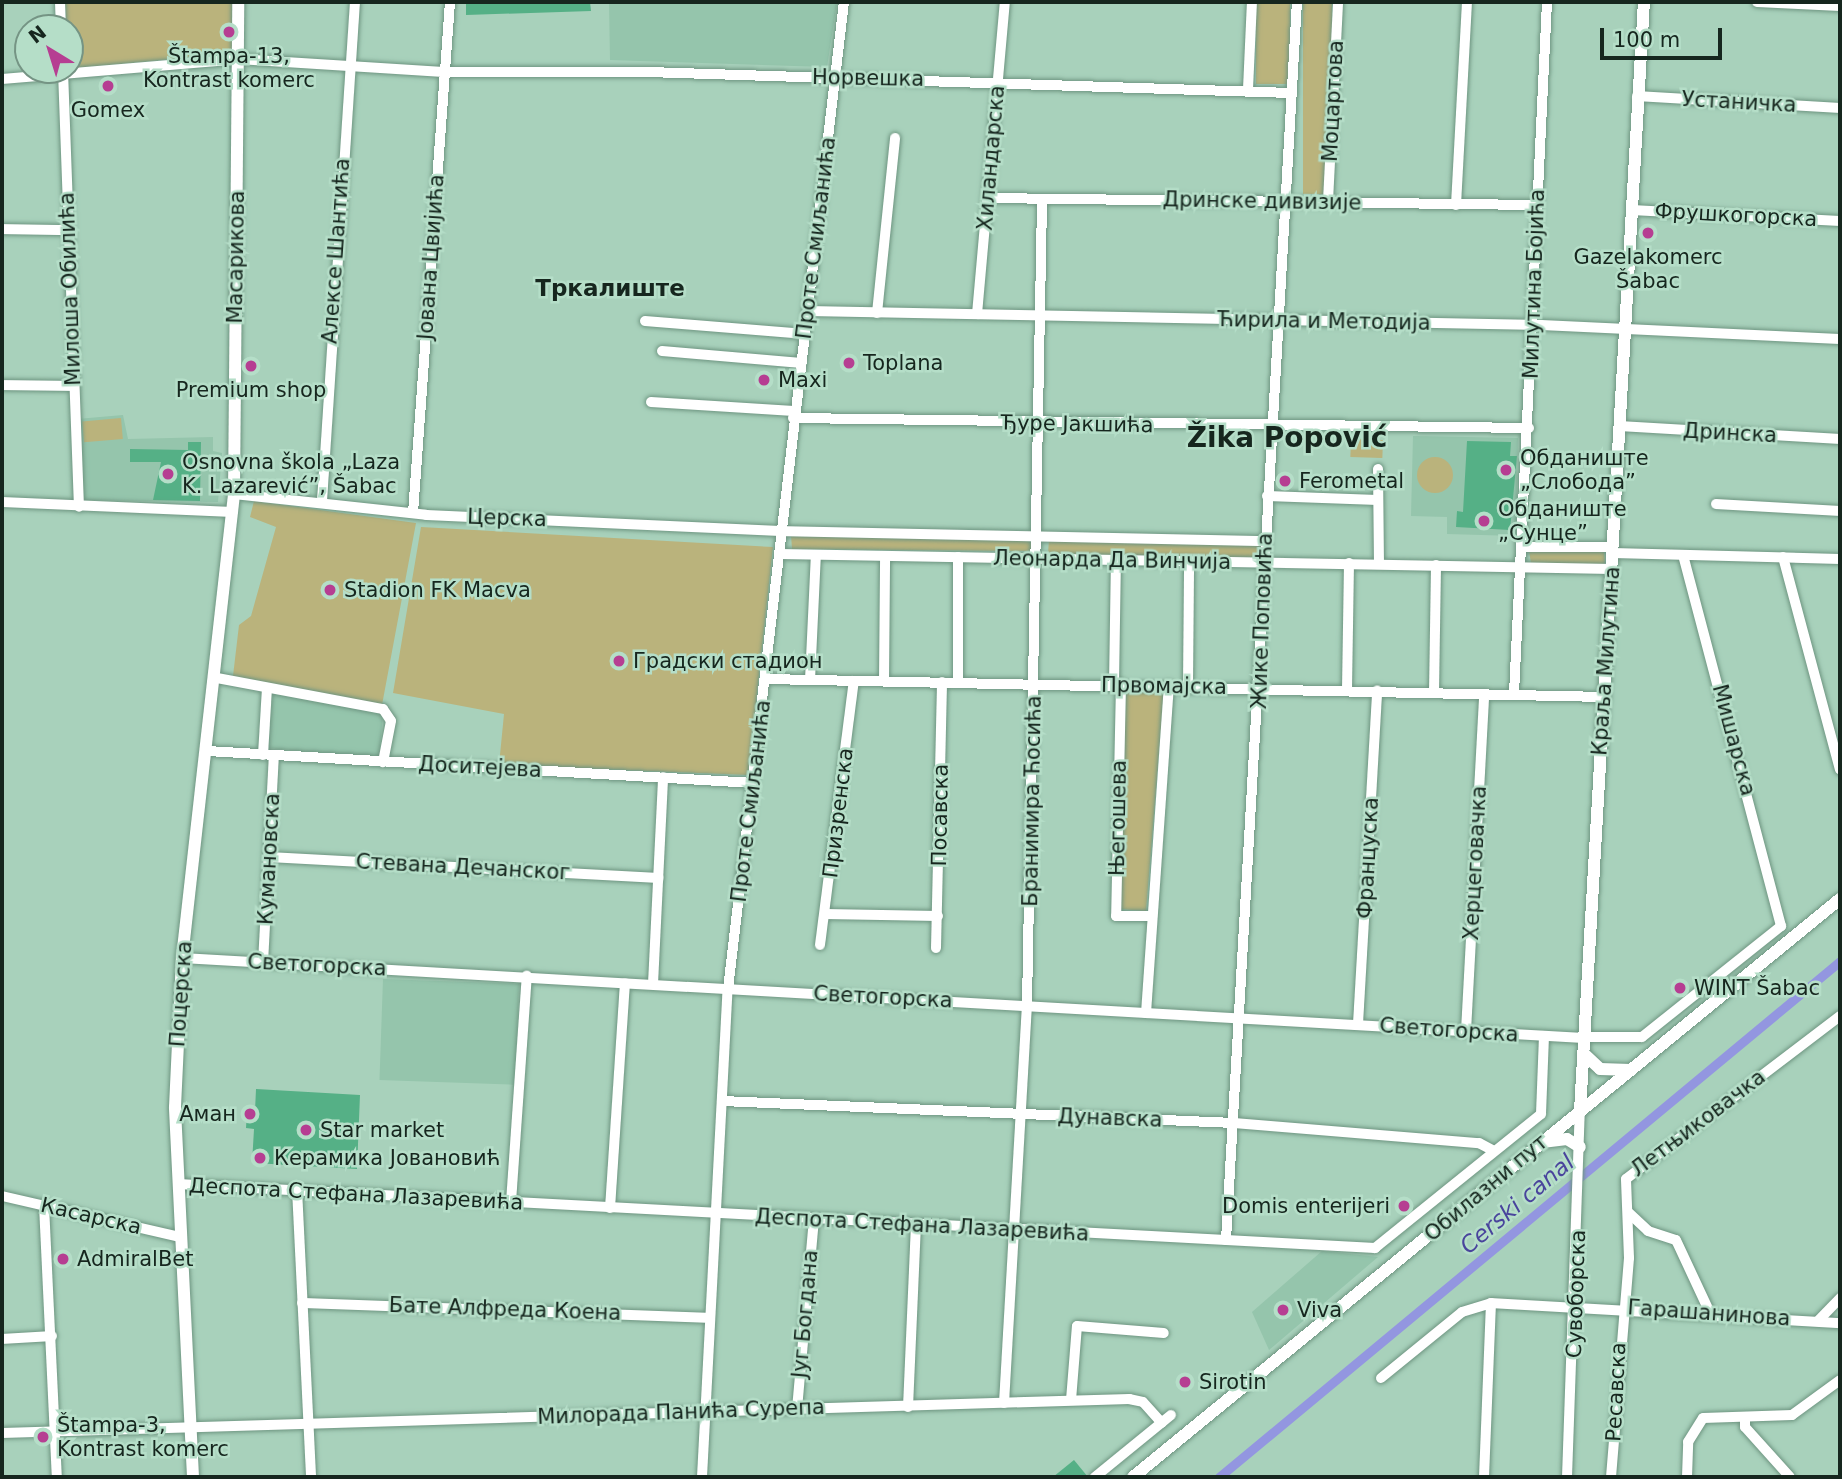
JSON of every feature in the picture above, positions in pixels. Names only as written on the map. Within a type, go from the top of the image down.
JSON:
[{"type":"main road","name":"Масарикова","points":[[233,512],[238,2]]},
{"type":"main road","name":"Краља Милутина","points":[[1580,1111],[1644,2]]},
{"type":"main road","name":"Поцерска","points":[[193,1477],[179,1237],[182,958],[217,678],[233,512]]},
{"type":"main road","name":"Обилазни пут","points":[[1133,1477],[1840,899]]},
{"type":"main road","points":[[1583,1053],[1600,1069],[1631,1070]]},
{"type":"main road","points":[[1542,1142],[1567,1139],[1580,1150]]},
{"type":"street","name":"Алексе Шантића","points":[[322,501],[332,269],[352,69],[355,2]]},
{"type":"street","name":"Јована Цвијића","points":[[413,513],[450,2]]},
{"type":"street","name":"Проте Смиљанића","points":[[702,1477],[701,1413],[716,1214],[728,989],[844,2]]},
{"type":"street","name":"Хиландарска","points":[[977,314],[1005,2]]},
{"type":"street","points":[[1248,89],[1252,2]]},
{"type":"street","name":"Жике Поповића","points":[[1226,1240],[1260,688],[1267,496],[1280,321],[1297,2]]},
{"type":"street","name":"Моцартова","points":[[1328,201],[1338,2]]},
{"type":"street","points":[[1455,205],[1467,2]]},
{"type":"street","name":"Милутина Бојића","points":[[1514,694],[1529,428],[1536,205],[1547,2]]},
{"type":"street","points":[[1757,2],[1840,6]]},
{"type":"street","name":"Норвешка","points":[[84,71],[238,59],[352,69],[444,72],[998,80],[1292,93]]},
{"type":"street","name":"Милоша Обилића","points":[[63,84],[79,508]]},
{"type":"street","name":"Устаничка","points":[[1637,96],[1840,108]]},
{"type":"street","points":[[877,313],[895,138]]},
{"type":"street","name":"Дринске дивизије","points":[[987,198],[1536,205]]},
{"type":"street","name":"Бранимира Ћосића","points":[[1004,1403],[1027,1005],[1042,199]]},
{"type":"street","name":"Фрушкогорска","points":[[1632,209],[1840,221]]},
{"type":"street","points":[[2,229],[69,230]]},
{"type":"street","name":"Ћирила и Методија","points":[[808,311],[1532,324],[1840,339]]},
{"type":"street","points":[[645,321],[804,334]]},
{"type":"street","points":[[662,351],[801,363]]},
{"type":"street","points":[[2,386],[73,386]]},
{"type":"street","name":"Ђуре Јакшића","points":[[651,402],[794,415],[1037,424],[1529,428]]},
{"type":"street","name":"Дринска","points":[[1620,426],[1840,439]]},
{"type":"street","points":[[1378,468],[1379,564]]},
{"type":"street","name":"Церска","points":[[234,494],[322,501],[413,513],[781,531]]},
{"type":"street","points":[[1267,496],[1378,500]]},
{"type":"street","points":[[2,502],[79,508],[233,512]]},
{"type":"street","points":[[1716,504],[1840,511]]},
{"type":"street","name":"Леонарда Да Винчија","points":[[781,531],[1265,541]]},
{"type":"street","points":[[1523,547],[1840,559]]},
{"type":"street","name":"Леонарда Да Винчија","points":[[780,554],[1612,569]]},
{"type":"street","points":[[810,680],[816,555]]},
{"type":"street","name":"Мишарска","points":[[1683,555],[1781,926]]},
{"type":"street","points":[[884,681],[885,556]]},
{"type":"street","points":[[958,557],[958,682]]},
{"type":"street","points":[[1783,557],[1840,769]]},
{"type":"street","points":[[1116,559],[1117,684]]},
{"type":"street","points":[[1188,686],[1189,561]]},
{"type":"street","points":[[1347,690],[1349,563]]},
{"type":"street","points":[[1433,692],[1436,565]]},
{"type":"street","points":[[217,678],[386,711],[391,721],[383,762]]},
{"type":"street","name":"Првомајска","points":[[766,678],[1604,697]]},
{"type":"street","name":"Призренска","points":[[820,945],[854,681]]},
{"type":"street","name":"Посавска","points":[[936,947],[942,682]]},
{"type":"street","name":"Његошева","points":[[1117,684],[1116,916],[1152,916]]},
{"type":"street","name":"Његошева","points":[[1146,1013],[1169,686]]},
{"type":"street","name":"Кумановска","points":[[263,963],[269,857],[267,688]]},
{"type":"street","name":"Француска","points":[[1358,1024],[1377,691]]},
{"type":"street","name":"Херцеговачка","points":[[1466,1031],[1484,695]]},
{"type":"street","name":"Доситејева","points":[[207,751],[753,783]]},
{"type":"street","points":[[653,984],[663,777]]},
{"type":"street","name":"Стевана Дечанског","points":[[269,857],[657,878]]},
{"type":"street","points":[[825,914],[938,916]]},
{"type":"street","points":[[1781,926],[1798,934]]},
{"type":"street","name":"Светогорска","points":[[182,958],[1544,1036],[1642,1037],[1781,926]]},
{"type":"street","points":[[511,1202],[527,976]]},
{"type":"street","points":[[610,1208],[625,982]]},
{"type":"street","name":"Летњиковачка","points":[[1621,1306],[1629,1213],[1629,1174],[1840,1016]]},
{"type":"street","name":"Деспота Стефана Лазаревића","points":[[178,1184],[1013,1231],[1375,1248],[1541,1114],[1544,1036]]},
{"type":"street","name":"Дунавска","points":[[722,1101],[1234,1123],[1471,1142],[1494,1151]]},
{"type":"street","name":"Сувоборска","points":[[1567,1477],[1577,1305],[1580,1111]]},
{"type":"street","points":[[297,1189],[311,1477]]},
{"type":"street","name":"Касарска","points":[[2,1196],[179,1237]]},
{"type":"street","points":[[44,1205],[57,1477]]},
{"type":"street","points":[[1629,1213],[1648,1231],[1676,1240],[1710,1313]]},
{"type":"street","name":"Југ Богдана","points":[[797,1409],[814,1219]]},
{"type":"street","points":[[908,1407],[916,1225]]},
{"type":"street","points":[[1818,1321],[1840,1298]]},
{"type":"street","name":"Бате Алфреда Коена","points":[[302,1303],[708,1318]]},
{"type":"street","points":[[1381,1378],[1462,1312],[1491,1303],[1484,1477]]},
{"type":"street","name":"Гарашанинова","points":[[1491,1303],[1621,1306],[1840,1323]]},
{"type":"street","name":"Ресавска","points":[[1611,1477],[1621,1306]]},
{"type":"street","points":[[1071,1399],[1077,1326],[1164,1333]]},
{"type":"street","points":[[2,1339],[52,1336]]},
{"type":"street","points":[[1689,1476],[1688,1442],[1696,1423],[1711,1414],[1745,1418],[1792,1415],[1840,1380]]},
{"type":"street","name":"Милорада Панића Сурепа","points":[[2,1433],[308,1422],[908,1407],[1071,1399],[1143,1402],[1162,1423]]},
{"type":"street","points":[[1095,1477],[1171,1415]]},
{"type":"street","points":[[1745,1418],[1745,1427],[1790,1477]]},
{"type":"shaded area","points":[[65,2],[232,2],[232,53],[84,68],[84,14],[66,14]]},
{"type":"shaded area","points":[[609,2],[837,2],[827,67],[610,60]]},
{"type":"shaded area","points":[[1256,2],[1290,2],[1290,84],[1256,84]]},
{"type":"shaded area","points":[[1303,2],[1332,2],[1332,194],[1303,194]]},
{"type":"shaded area","points":[[123,415],[128,439],[213,437],[213,451],[222,453],[218,502],[82,500],[77,419]]},
{"type":"shaded area","points":[[121,418],[123,439],[84,442],[82,421]]},
{"type":"shaded area","points":[[1413,436],[1518,438],[1516,536],[1447,534],[1447,517],[1411,516]]},
{"type":"shaded area","points":[[1351,439],[1383,440],[1382,458],[1350,457]]},
{"type":"shaded area","points":[[1435,457],[1448,462],[1453,475],[1448,488],[1435,493],[1422,488],[1417,475],[1422,462]]},
{"type":"shaded area","name":"Stadion FK Macva","points":[[254,501],[416,523],[382,705],[233,676],[239,625],[251,616],[276,527],[250,517]]},
{"type":"shaded area","points":[[421,527],[773,547],[748,775],[499,765],[504,714],[393,693]]},
{"type":"shaded area","points":[[791,535],[1032,541],[1032,551],[792,549]]},
{"type":"shaded area","points":[[1049,540],[1258,544],[1262,549],[1257,558],[1048,554]]},
{"type":"shaded area","points":[[1529,551],[1604,551],[1605,565],[1531,563]]},
{"type":"shaded area","points":[[1126,689],[1164,692],[1146,911],[1119,909]]},
{"type":"shaded area","points":[[273,694],[383,713],[379,758],[268,748]]},
{"type":"shaded area","points":[[383,979],[519,984],[515,1085],[379,1080]]},
{"type":"shaded area","points":[[1322,1251],[1378,1257],[1269,1350],[1252,1312]]},
{"type":"building","points":[[466,2],[590,2],[591,11],[466,15]]},
{"type":"building","name":"Обданиште „Слобода”","points":[[1467,441],[1511,442],[1510,456],[1517,456],[1510,530],[1456,527],[1457,511],[1463,512]]},
{"type":"building","name":"Osnovna škola „Laza K. Lazarević”, Šabac","points":[[188,442],[201,442],[200,501],[153,500],[161,462],[130,462],[130,449],[188,450]]},
{"type":"building","name":"Star market","points":[[256,1089],[360,1095],[357,1169],[252,1163],[254,1129],[246,1128],[247,1110],[255,1111]]},
{"type":"building","points":[[1074,1460],[1088,1477],[1053,1477]]},
{"type":"waterway","name":"Cerski canal","points":[[1219,1477],[1840,961]]},
{"type":"place","name":"Štampa-13, Kontrast komerc","points":[[229,32]]},
{"type":"place","name":"Gomex","points":[[108,86]]},
{"type":"place","name":"Gazelakomerc Šabac","points":[[1648,233]]},
{"type":"place","name":"Toplana","points":[[849,363]]},
{"type":"place","name":"Premium shop","points":[[251,366]]},
{"type":"place","name":"Maxi","points":[[764,380]]},
{"type":"place","name":"Обданиште „Слобода”","points":[[1506,470]]},
{"type":"place","name":"Osnovna škola „Laza K. Lazarević”, Šabac","points":[[168,474]]},
{"type":"place","name":"Ferometal","points":[[1285,481]]},
{"type":"place","name":"Обданиште „Сунце”","points":[[1484,521]]},
{"type":"place","name":"Stadion FK Macva","points":[[330,590]]},
{"type":"place","name":"Градски стадион","points":[[619,661]]},
{"type":"place","name":"WINT Šabac","points":[[1680,988]]},
{"type":"place","name":"Аман","points":[[250,1114]]},
{"type":"place","name":"Star market","points":[[306,1130]]},
{"type":"place","name":"Керамика Јовановић","points":[[260,1158]]},
{"type":"place","name":"Domis enterijeri","points":[[1404,1206]]},
{"type":"place","name":"AdmiralBet","points":[[63,1259]]},
{"type":"place","name":"Viva","points":[[1283,1310]]},
{"type":"place","name":"Sirotin","points":[[1185,1382]]},
{"type":"place","name":"Štampa-3, Kontrast komerc","points":[[43,1437]]},
{"type":"district","name":"Тркалиште","points":[[610,288]]},
{"type":"district","name":"Žika Popović","points":[[1287,438]]}]
